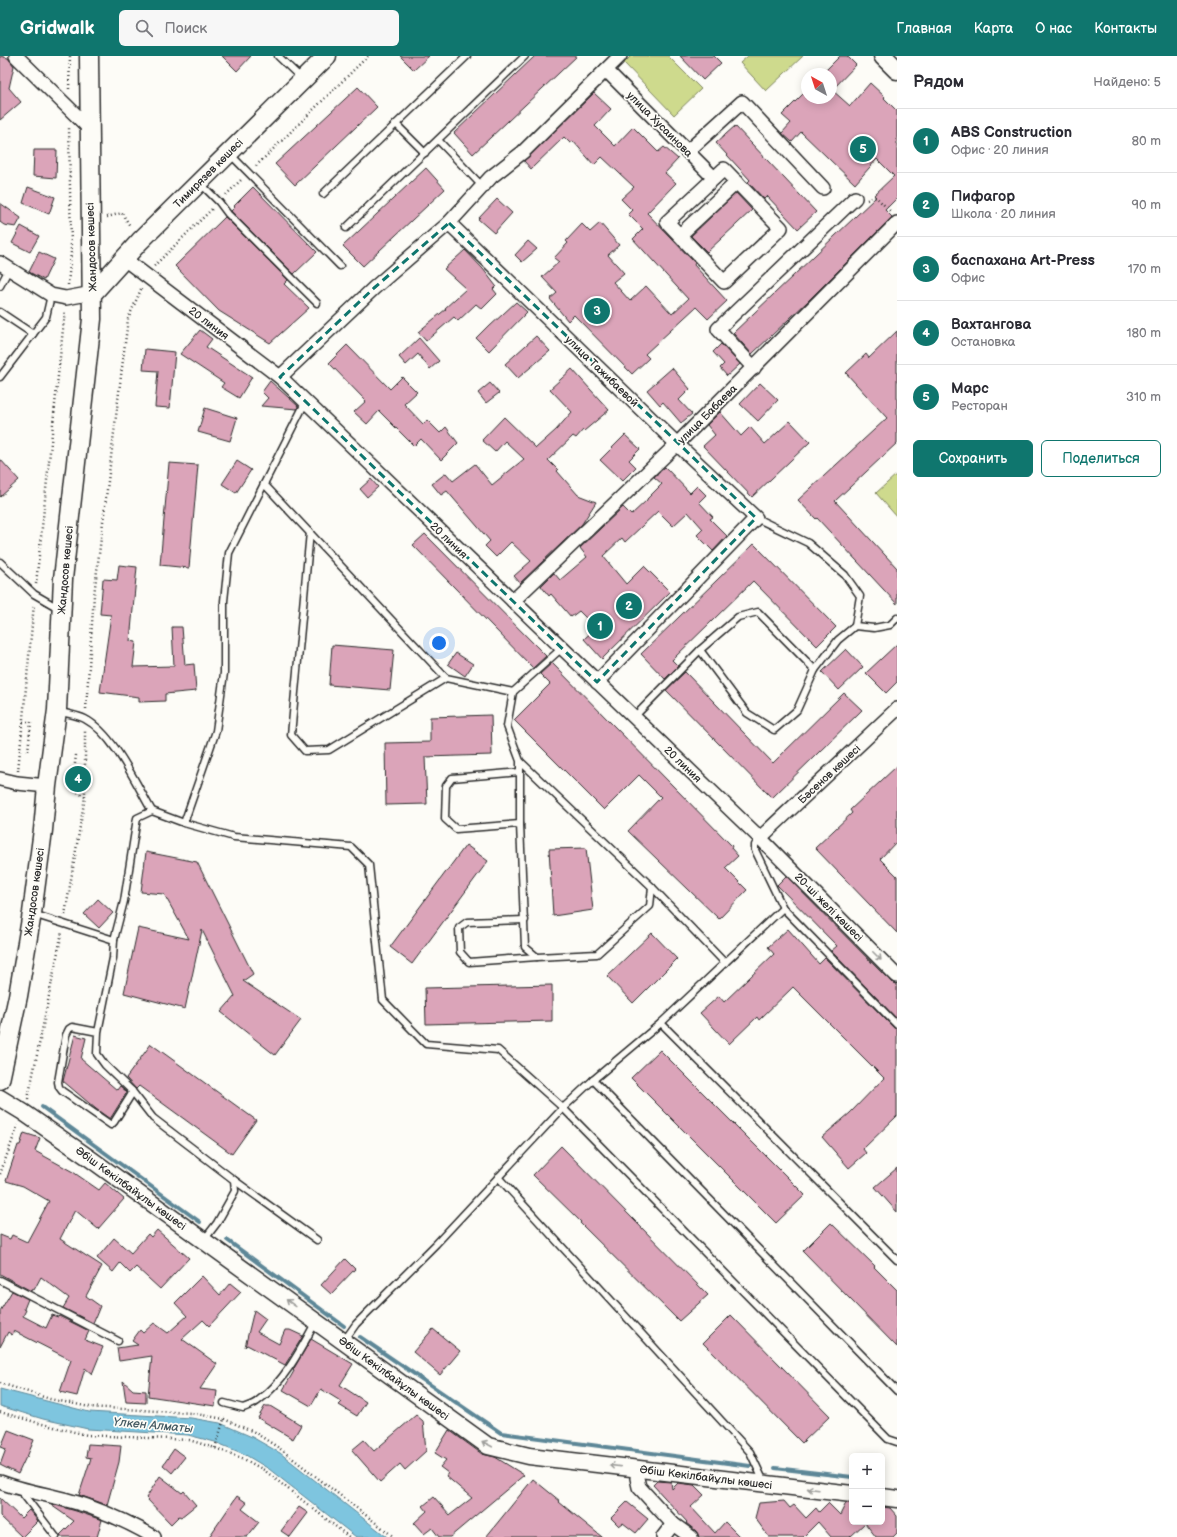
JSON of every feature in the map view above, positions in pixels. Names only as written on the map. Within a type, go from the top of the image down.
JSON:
[{"type":"main road","name":"Жандосов көшесі","points":[[0,1076],[18,996],[32,913],[43,830],[57,710],[61,610],[92,319],[89,128],[90,56]]},
{"type":"main road","name":"Тимирязев көшесі","points":[[92,293],[123,258],[327,56]]},
{"type":"main road","points":[[883,56],[897,70]]},
{"type":"street","points":[[16,56],[89,128]]},
{"type":"street","points":[[280,377],[374,288],[449,223],[491,177],[523,152],[620,56]]},
{"type":"street","name":"улица Хусаинова","points":[[606,70],[714,178]]},
{"type":"street","points":[[688,151],[742,102],[823,188]]},
{"type":"street","points":[[724,168],[781,228],[724,282],[667,222],[714,178],[724,168]]},
{"type":"street","points":[[680,235],[737,182]]},
{"type":"street","points":[[754,368],[718,329],[855,198]]},
{"type":"street","name":"улица Бабаева","points":[[513,601],[754,368],[894,218]]},
{"type":"street","name":"улица Тажибаевой","points":[[449,223],[677,444],[756,518]]},
{"type":"street","name":"20 линия","points":[[123,258],[280,377],[760,838]]},
{"type":"street","points":[[4,266],[50,295],[66,298],[92,293]]},
{"type":"street","points":[[597,682],[756,518]]},
{"type":"street","name":"Бәсенов көшесі","points":[[760,838],[897,709]]},
{"type":"street","points":[[0,779],[18,783],[47,786]]},
{"type":"street","name":"20-ші желі көшесі","points":[[760,838],[897,976]]},
{"type":"street","name":"Әбіш Кекілбайұлы көшесі","points":[[0,1098],[23,1112],[92,1160],[488,1446],[529,1456],[849,1494]]},
{"type":"street","points":[[638,1469],[637,1478],[639,1487],[673,1524],[691,1537]]},
{"type":"street","points":[[0,1482],[19,1489],[88,1506],[131,1523],[154,1537]]},
{"type":"street","points":[[885,1497],[897,1499]]},
{"type":"street","points":[[663,1537],[673,1524]]},
{"type":"lane","points":[[278,56],[303,80]]},
{"type":"lane","points":[[323,194],[467,56]]},
{"type":"lane","points":[[346,228],[525,56]]},
{"type":"lane","points":[[396,124],[425,153]]},
{"type":"lane","points":[[438,140],[482,186]]},
{"type":"lane","points":[[229,153],[340,266]]},
{"type":"lane","points":[[200,182],[228,214],[317,303]]},
{"type":"lane","points":[[0,286],[4,266]]},
{"type":"lane","points":[[0,377],[46,317],[50,295]]},
{"type":"lane","points":[[0,312],[33,334]]},
{"type":"lane","points":[[184,823],[216,731],[224,673],[224,601],[229,553],[306,401]]},
{"type":"lane","points":[[264,484],[446,678],[513,692]]},
{"type":"lane","points":[[700,650],[747,713],[774,730],[797,710],[814,670],[838,640],[855,626],[860,596],[845,576],[808,543],[756,518]]},
{"type":"lane","points":[[310,532],[291,735],[305,751],[329,750],[446,678]]},
{"type":"lane","points":[[0,562],[34,594],[61,610]]},
{"type":"lane","points":[[634,717],[700,650],[738,617],[758,612],[814,670]]},
{"type":"lane","points":[[855,626],[874,628],[890,625],[897,618]]},
{"type":"lane","points":[[537,957],[525,947],[520,824],[520,761],[507,726],[513,692],[562,648]]},
{"type":"lane","points":[[57,710],[86,720],[100,731],[118,751],[152,811],[184,823],[234,837],[351,846],[369,865],[383,1000],[426,1044],[498,1050],[563,1108],[888,1439],[897,1442]]},
{"type":"lane","points":[[520,761],[652,887],[725,963]]},
{"type":"lane","points":[[520,772],[452,778],[446,786],[445,819],[456,829],[520,824]]},
{"type":"lane","points":[[152,811],[138,818],[124,901],[114,940],[113,958],[98,1032],[97,1054],[105,1065],[132,1091],[153,1118],[234,1180],[317,1240]]},
{"type":"lane","points":[[760,838],[755,845],[755,850],[783,908],[897,1025]]},
{"type":"lane","points":[[524,920],[468,922],[459,928],[460,952],[469,962],[597,954],[650,906],[652,887]]},
{"type":"lane","points":[[344,1342],[356,1324],[436,1244],[563,1108],[593,1080],[661,1023],[783,908]]},
{"type":"lane","points":[[32,913],[114,940]]},
{"type":"lane","points":[[661,1023],[897,1260]]},
{"type":"lane","points":[[98,1032],[72,1027],[69,1029],[66,1035],[59,1075],[59,1087],[62,1091],[111,1125],[131,1095],[132,1091]]},
{"type":"lane","points":[[593,1080],[897,1391]]},
{"type":"lane","points":[[498,1177],[750,1452],[764,1484]]},
{"type":"lane","points":[[204,1240],[217,1223],[235,1191],[234,1180]]},
{"type":"lane","points":[[0,1280],[118,1341]]},
{"type":"lane","points":[[224,1403],[243,1408],[259,1401],[275,1386],[302,1347],[316,1321]]},
{"type":"lane","points":[[19,1489],[56,1537]]},
{"type":"path","points":[[18,783],[34,594],[71,252],[69,107],[70,56]]},
{"type":"path","points":[[0,1174],[29,1095],[64,924],[85,797],[86,720],[94,595],[128,319],[147,275],[156,264],[368,56]]},
{"type":"path","points":[[855,198],[869,200],[876,197],[894,218]]},
{"type":"path","points":[[107,217],[122,213],[130,226]]},
{"type":"path","points":[[23,722],[31,722],[28,751]]},
{"type":"path","points":[[76,755],[72,788],[85,797]]},
{"type":"path","points":[[0,1383],[50,1399],[90,1407],[191,1413],[224,1421],[254,1432],[279,1448],[394,1537]]},
{"type":"path","points":[[0,1412],[88,1435],[189,1440],[216,1447],[242,1458],[264,1470],[349,1537]]},
{"type":"path","points":[[216,1447],[224,1421]]},
{"type":"highlighted area","points":[[449,223],[756,518],[597,682],[280,377],[374,288]]},
{"type":"green space","points":[[631,56],[668,56],[701,89],[674,115],[624,63]]},
{"type":"green space","points":[[748,56],[803,56],[766,91],[740,63]]},
{"type":"green space","points":[[897,474],[897,517],[876,493]]},
{"type":"water","name":"Үлкен Алматы","points":[[0,1389],[89,1412],[191,1418],[220,1423],[252,1437],[280,1453],[387,1537],[356,1537],[269,1469],[244,1454],[215,1442],[188,1435],[88,1429],[43,1419],[0,1406]]},
{"type":"building","points":[[0,56],[8,58],[14,66],[9,88],[21,102],[0,120]]},
{"type":"building","points":[[222,56],[251,56],[237,71]]},
{"type":"building","points":[[400,56],[429,56],[414,70]]},
{"type":"building","points":[[535,56],[577,56],[473,154],[454,133]]},
{"type":"building","points":[[680,56],[714,56],[721,63],[703,80]]},
{"type":"building","points":[[840,56],[847,56],[856,65],[837,85],[837,68],[828,68]]},
{"type":"building","points":[[870,83],[897,111],[897,198],[885,210],[892,217],[807,302],[752,354],[733,333],[876,197],[874,195],[894,176],[877,159],[855,184],[801,132],[792,142],[782,133],[791,123],[782,115],[801,96],[801,104],[837,104],[837,94],[850,106]]},
{"type":"building","points":[[358,87],[377,107],[295,185],[275,164]]},
{"type":"building","points":[[594,93],[611,109],[595,126],[615,146],[633,127],[658,152],[664,147],[678,159],[665,173],[676,183],[647,213],[695,263],[694,265],[727,301],[708,319],[696,307],[645,354],[649,358],[632,374],[574,315],[568,321],[550,299],[557,293],[542,277],[559,262],[554,258],[568,243],[566,241],[582,224],[590,232],[600,223],[619,245],[608,255],[624,273],[613,282],[630,301],[646,286],[672,314],[688,299],[633,239],[643,229],[628,214],[632,210],[621,199],[634,187],[602,157],[594,165],[573,141],[570,143],[564,137],[531,169],[524,161]]},
{"type":"building","points":[[735,126],[816,212],[798,229],[767,196],[764,199],[748,182],[750,180],[716,143]]},
{"type":"building","points":[[34,150],[57,150],[56,178],[33,176]]},
{"type":"building","points":[[426,168],[445,189],[363,266],[343,246]]},
{"type":"building","points":[[28,187],[55,197],[49,214],[23,203]]},
{"type":"building","points":[[253,187],[317,252],[294,274],[231,211]]},
{"type":"building","points":[[736,193],[752,210],[707,252],[691,236]]},
{"type":"building","points":[[497,199],[512,213],[494,233],[478,219]]},
{"type":"building","points":[[0,203],[21,218],[16,227],[4,225],[0,222]]},
{"type":"building","points":[[225,217],[288,280],[284,284],[309,308],[270,343],[219,311],[175,266]]},
{"type":"building","points":[[21,226],[39,236],[30,252],[12,243]]},
{"type":"building","points":[[528,241],[537,249],[522,262],[515,255]]},
{"type":"building","points":[[465,250],[483,269],[496,286],[493,289],[497,294],[482,309],[476,304],[458,321],[454,317],[426,341],[418,332],[446,309],[445,308],[466,289],[444,269]]},
{"type":"building","points":[[39,252],[54,259],[44,280],[29,272]]},
{"type":"building","points":[[516,302],[527,312],[489,351],[476,338]]},
{"type":"building","points":[[200,330],[212,339],[206,347],[252,377],[239,398],[221,387],[224,383],[180,354]]},
{"type":"building","points":[[897,331],[897,443],[835,501],[897,568],[897,604],[817,518],[816,519],[798,500],[887,418],[846,373],[866,354],[869,358]]},
{"type":"building","points":[[536,336],[550,351],[518,378],[505,364]]},
{"type":"building","points":[[419,338],[439,361],[430,369],[418,354],[406,365],[399,357]]},
{"type":"building","points":[[721,344],[740,364],[727,376],[720,368],[724,364],[713,352]]},
{"type":"building","points":[[347,345],[390,389],[402,377],[417,392],[404,404],[423,424],[427,420],[440,433],[446,427],[458,443],[441,460],[421,439],[414,446],[379,411],[367,424],[354,412],[366,401],[329,363]]},
{"type":"building","points":[[145,349],[175,352],[170,408],[155,407],[158,371],[143,370]]},
{"type":"building","points":[[672,368],[690,389],[679,400],[692,414],[681,423],[663,402],[660,405],[647,390]]},
{"type":"building","points":[[572,369],[609,410],[584,431],[583,430],[576,438],[573,436],[548,460],[578,495],[596,502],[582,524],[520,583],[514,576],[531,561],[511,542],[496,557],[485,546],[490,541],[447,491],[441,495],[432,484],[446,473],[453,481],[475,464],[492,485],[524,459],[505,441],[495,452],[482,440],[504,417],[536,448],[556,430],[572,412],[550,389]]},
{"type":"building","points":[[270,381],[298,406],[297,409],[261,406],[268,398],[262,392]]},
{"type":"building","points":[[490,383],[499,393],[486,403],[478,393]]},
{"type":"building","points":[[760,383],[778,400],[758,421],[740,404]]},
{"type":"building","points":[[205,408],[237,418],[230,441],[198,432]]},
{"type":"building","points":[[720,412],[741,436],[750,427],[765,444],[790,421],[810,442],[752,497],[703,446],[715,435],[707,425]]},
{"type":"building","points":[[625,435],[640,449],[629,460],[636,467],[622,481],[600,460]]},
{"type":"building","points":[[0,459],[19,480],[0,497]]},
{"type":"building","points":[[237,461],[251,470],[236,493],[222,484]]},
{"type":"building","points":[[169,463],[198,465],[189,568],[160,565]]},
{"type":"building","points":[[665,467],[690,493],[697,486],[706,495],[699,502],[713,517],[710,519],[727,536],[713,551],[697,535],[703,529],[688,512],[673,526],[658,511],[625,542],[622,538],[603,556],[626,584],[644,566],[670,592],[602,659],[584,639],[596,628],[579,611],[571,617],[551,594],[549,596],[541,586],[554,573],[560,580],[587,557],[580,548],[623,507],[631,515],[647,500],[662,484],[654,477]]},
{"type":"building","points":[[371,479],[378,487],[367,497],[360,489]]},
{"type":"building","points":[[425,534],[546,656],[533,668],[413,545]]},
{"type":"building","points":[[754,544],[836,627],[817,646],[753,581],[672,660],[678,666],[665,679],[641,654]]},
{"type":"building","points":[[119,565],[137,567],[130,641],[136,642],[133,667],[174,666],[172,627],[182,627],[185,665],[194,664],[196,691],[165,694],[165,701],[139,702],[139,697],[100,692],[111,615],[100,614],[103,579],[117,580]]},
{"type":"building","points":[[897,644],[897,682],[886,693],[866,673]]},
{"type":"building","points":[[332,645],[394,650],[390,690],[329,685]]},
{"type":"building","points":[[846,649],[863,667],[839,690],[822,672]]},
{"type":"building","points":[[456,653],[473,664],[465,676],[448,664]]},
{"type":"building","points":[[552,663],[732,846],[731,848],[738,856],[725,868],[747,890],[719,919],[628,831],[661,797],[639,775],[604,810],[514,720],[550,684],[540,674]]},
{"type":"building","points":[[685,672],[773,763],[844,693],[862,710],[772,798],[666,690]]},
{"type":"building","points":[[491,715],[492,755],[425,757],[427,804],[386,805],[385,743],[430,742],[430,717]]},
{"type":"building","points":[[897,766],[897,841],[880,859],[897,876],[897,933],[815,848],[852,813],[850,810]]},
{"type":"building","points":[[466,845],[488,861],[412,964],[390,947]]},
{"type":"building","points":[[586,848],[593,910],[553,916],[549,849]]},
{"type":"building","points":[[146,852],[197,862],[253,974],[243,981],[301,1020],[275,1055],[221,1012],[235,996],[202,930],[185,1009],[124,993],[138,928],[189,939],[164,894],[141,892]]},
{"type":"building","points":[[786,876],[891,982],[897,984],[897,1019],[831,951],[837,946],[777,885]]},
{"type":"building","points":[[98,899],[113,913],[99,928],[84,914]]},
{"type":"building","points":[[788,929],[819,964],[825,958],[894,1028],[897,1029],[897,1116],[863,1149],[866,1153],[849,1168],[822,1137],[850,1113],[884,1078],[793,987],[759,1020],[757,1017],[729,1044],[700,1013],[719,996],[724,1002],[774,954],[768,947]]},
{"type":"building","points":[[652,933],[677,959],[633,1003],[607,976]]},
{"type":"building","points":[[552,985],[552,1021],[426,1024],[425,988]]},
{"type":"building","points":[[75,1035],[86,1038],[81,1059],[117,1090],[120,1086],[127,1092],[110,1119],[63,1081]]},
{"type":"building","points":[[151,1044],[256,1120],[232,1154],[139,1086],[136,1089],[126,1078]]},
{"type":"building","points":[[660,1050],[805,1195],[776,1223],[631,1078]]},
{"type":"building","points":[[24,1133],[40,1138],[35,1151],[73,1172],[99,1190],[105,1183],[124,1199],[98,1229],[75,1210],[60,1239],[102,1266],[86,1296],[100,1306],[93,1323],[63,1308],[69,1298],[41,1277],[34,1290],[32,1289],[31,1291],[0,1274],[0,1235],[10,1239],[12,1235],[27,1242],[49,1201],[23,1186],[6,1181],[18,1145],[20,1145]]},
{"type":"building","points":[[561,1146],[708,1295],[679,1321],[533,1175]]},
{"type":"building","points":[[897,1168],[897,1212],[875,1187]]},
{"type":"building","points":[[831,1223],[897,1290],[897,1347],[803,1251]]},
{"type":"building","points":[[157,1230],[189,1258],[160,1289],[136,1267],[130,1273],[120,1263],[113,1272],[97,1258],[114,1238],[131,1253],[148,1234],[151,1237]]},
{"type":"building","points":[[345,1259],[355,1269],[331,1294],[321,1285]]},
{"type":"building","points":[[202,1276],[220,1295],[230,1283],[241,1292],[209,1326],[203,1320],[182,1339],[217,1364],[200,1389],[217,1391],[215,1406],[148,1396],[152,1356],[119,1361],[117,1348],[138,1345],[132,1341],[140,1330],[143,1333],[154,1323],[168,1333],[187,1316],[175,1303]]},
{"type":"building","points":[[12,1291],[28,1299],[23,1316],[46,1328],[52,1315],[59,1316],[89,1331],[85,1340],[103,1347],[92,1374],[85,1368],[77,1396],[60,1392],[71,1360],[14,1331],[12,1335],[8,1332],[0,1347],[0,1311]]},
{"type":"building","points":[[254,1310],[266,1319],[257,1332],[279,1344],[285,1330],[290,1330],[303,1336],[285,1365],[247,1345],[245,1347]]},
{"type":"building","points":[[731,1315],[830,1416],[802,1443],[703,1343]]},
{"type":"building","points":[[433,1329],[460,1351],[440,1375],[413,1352]]},
{"type":"building","points":[[311,1339],[353,1364],[340,1385],[366,1402],[357,1416],[339,1405],[342,1402],[321,1389],[311,1406],[283,1390]]},
{"type":"building","points":[[123,1381],[133,1390],[146,1391],[146,1403],[126,1402]]},
{"type":"building","points":[[265,1406],[270,1406],[301,1425],[293,1439],[258,1418]]},
{"type":"building","points":[[416,1415],[423,1421],[426,1451],[405,1470],[400,1464],[380,1482],[352,1450],[364,1440],[374,1451]]},
{"type":"building","points":[[8,1430],[34,1440],[18,1474],[0,1465],[6,1449],[1,1447]]},
{"type":"building","points":[[449,1430],[482,1454],[495,1457],[524,1475],[450,1537],[439,1537],[432,1528],[424,1534],[414,1523],[427,1511],[423,1506],[434,1497],[450,1515],[472,1498],[446,1476],[448,1473],[440,1467],[446,1460],[435,1453]]},
{"type":"building","points":[[88,1444],[121,1446],[119,1462],[107,1505],[79,1495],[91,1458],[86,1457]]},
{"type":"building","points":[[174,1449],[185,1457],[172,1473],[163,1465]]},
{"type":"building","points":[[160,1476],[182,1493],[184,1491],[196,1505],[181,1517],[179,1516],[171,1524],[146,1498]]},
{"type":"building","points":[[533,1479],[560,1501],[559,1502],[602,1537],[486,1537]]},
{"type":"building","points":[[657,1481],[671,1482],[672,1489],[678,1483],[694,1485],[704,1495],[691,1507],[715,1533],[725,1522],[740,1537],[699,1537],[696,1531],[686,1523],[687,1522],[653,1485]]},
{"type":"building","points":[[237,1496],[247,1503],[242,1509],[259,1522],[247,1537],[209,1537]]},
{"type":"building","points":[[0,1498],[21,1518],[29,1510],[38,1521],[22,1537],[0,1516]]},
{"type":"building","points":[[784,1501],[790,1508],[794,1505],[806,1518],[816,1508],[819,1512],[828,1503],[840,1515],[846,1503],[849,1503],[849,1525],[863,1525],[850,1537],[831,1537],[818,1522],[803,1537],[769,1537],[755,1518],[759,1503]]},
{"type":"building","points":[[627,1502],[648,1519],[636,1533],[623,1523],[619,1526],[611,1518]]},
{"type":"building","points":[[48,1503],[102,1520],[97,1537],[60,1537],[60,1535],[74,1521]]},
{"type":"building","points":[[299,1507],[308,1513],[290,1537],[281,1531]]},
{"type":"building","points":[[885,1507],[890,1508],[897,1516],[897,1533],[893,1537],[876,1537],[867,1525],[885,1525]]},
{"type":"waterway","points":[[42,1107],[200,1222]]},
{"type":"waterway","points":[[227,1240],[344,1326]]},
{"type":"waterway","points":[[360,1337],[501,1433],[750,1466]]},
{"type":"waterway","points":[[775,1468],[849,1477]]},
{"type":"place","name":"Марс","points":[[863,149]]},
{"type":"place","name":"баспахана Art-Press","points":[[597,311]]},
{"type":"place","name":"Пифагор","points":[[629,606]]},
{"type":"place","name":"ABS Construction","points":[[600,626]]},
{"type":"place","name":"Вахтангова","points":[[78,779]]}]
